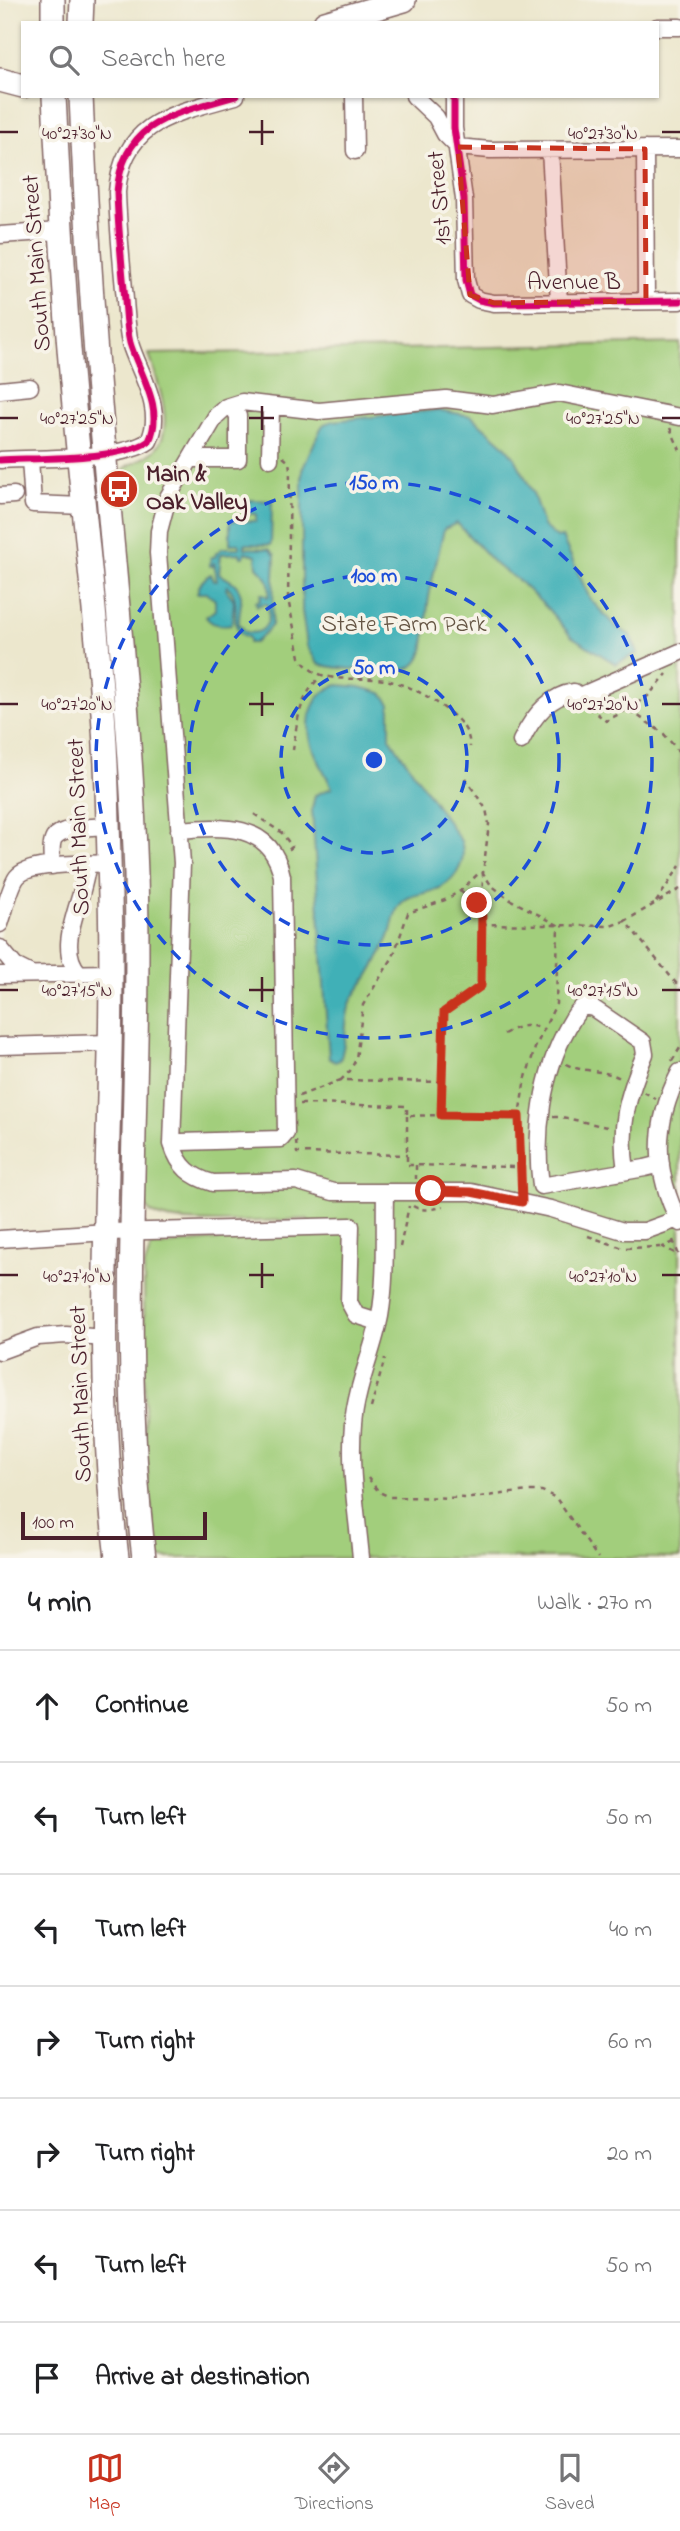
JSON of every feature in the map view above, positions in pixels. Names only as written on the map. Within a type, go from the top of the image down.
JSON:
[{"type":"highway","points":[[53,0],[53,21]]},
{"type":"highway","points":[[81,21],[82,0]]},
{"type":"highway","points":[[332,21],[404,0]]},
{"type":"highway","points":[[0,80],[21,85]]},
{"type":"highway","points":[[37,98],[56,128]]},
{"type":"highway","name":"South Main Street","points":[[54,98],[60,231],[78,456],[100,678],[108,825],[98,864],[110,973],[105,1338],[109,1459],[117,1558]]},
{"type":"highway","name":"South Main Street","points":[[80,98],[87,239],[124,671],[133,822],[136,948],[132,1405],[144,1558]]},
{"type":"highway","points":[[108,825],[133,822]]},
{"type":"street","points":[[659,26],[680,27]]},
{"type":"street","points":[[0,460],[104,454],[141,447],[149,441],[154,427],[154,415],[148,387],[134,355],[127,328],[117,192],[120,170],[131,146],[148,127],[172,115],[229,98]]},
{"type":"street","points":[[354,98],[355,151]]},
{"type":"street","points":[[416,98],[436,117],[445,134],[458,147],[490,150],[680,149]]},
{"type":"street","name":"1st Street","points":[[454,98],[454,128],[464,199],[466,280],[470,295]]},
{"type":"street","points":[[645,149],[646,301]]},
{"type":"street","points":[[550,150],[559,302]]},
{"type":"street","points":[[0,235],[60,231]]},
{"type":"street","name":"Avenue B","points":[[470,295],[494,303],[680,301]]},
{"type":"street","points":[[0,390],[30,387]]},
{"type":"street","points":[[673,416],[559,393],[493,405],[446,399],[319,411],[242,402],[216,416],[168,497],[159,531],[158,553],[182,863],[172,1144],[176,1158],[185,1171],[213,1183],[296,1181],[333,1192],[471,1192],[522,1202],[623,1231],[645,1231],[679,1221],[670,1203],[661,1164],[662,1117],[668,1095],[680,1072]]},
{"type":"street","points":[[192,459],[238,459],[238,416],[232,405]]},
{"type":"street","points":[[270,456],[271,406]]},
{"type":"street","points":[[30,459],[33,504],[83,506]]},
{"type":"street","points":[[521,741],[537,714],[550,700],[565,693],[574,692],[580,696],[680,652]]},
{"type":"street","points":[[52,866],[53,840],[57,835],[76,828],[108,825]]},
{"type":"street","points":[[172,1144],[281,1139],[286,1133],[282,889],[279,864],[267,847],[247,832],[223,828],[179,830]]},
{"type":"street","points":[[0,924],[17,877],[32,869],[98,864]]},
{"type":"street","points":[[79,973],[72,966],[69,939],[87,880],[98,864]]},
{"type":"street","points":[[0,948],[15,966],[29,973]]},
{"type":"street","points":[[0,975],[110,973]]},
{"type":"street","points":[[626,1171],[622,1128],[631,1085],[645,1054],[643,1042],[593,1007],[584,1006],[579,1009],[555,1057],[541,1117],[538,1149],[541,1185],[626,1171],[661,1164]]},
{"type":"street","points":[[0,1046],[110,1043]]},
{"type":"street","points":[[361,1558],[352,1425],[378,1322],[384,1269],[386,1193]]},
{"type":"street","points":[[0,1239],[132,1231],[351,1226],[349,1302],[356,1315],[378,1322]]},
{"type":"street","points":[[0,1351],[38,1337],[66,1335],[105,1338]]},
{"type":"path","points":[[673,416],[680,450]]},
{"type":"path","points":[[270,456],[284,458],[289,462],[288,599],[304,666],[320,676],[386,680],[429,696],[462,723],[468,733],[470,747]]},
{"type":"path","points":[[580,696],[606,721],[648,696],[677,661],[680,652]]},
{"type":"path","points":[[293,750],[300,705],[320,676]]},
{"type":"path","points":[[628,709],[663,733],[680,753]]},
{"type":"path","points":[[441,1115],[444,1012],[481,986],[483,873],[489,824],[486,809],[465,778]]},
{"type":"path","points":[[654,904],[680,866]]},
{"type":"path","points":[[341,1080],[356,1059],[363,1005],[394,957],[408,913],[445,900],[483,873]]},
{"type":"path","points":[[483,873],[491,885],[509,899],[558,925]]},
{"type":"path","points":[[482,924],[610,926],[625,921],[680,889]]},
{"type":"path","points":[[460,891],[482,908]]},
{"type":"path","points":[[625,921],[680,988]]},
{"type":"path","points":[[522,1202],[519,1167],[524,1084],[535,1048],[556,1004],[558,925]]},
{"type":"path","points":[[504,1034],[524,1025],[543,1029]]},
{"type":"path","points":[[535,1048],[575,1069],[610,1073],[657,1099]]},
{"type":"path","points":[[442,1082],[341,1080],[296,1097],[296,1104],[407,1106],[407,1165],[519,1167]]},
{"type":"path","points":[[407,1116],[562,1117],[603,1128],[622,1128]]},
{"type":"path","points":[[296,1141],[297,1153],[407,1155]]},
{"type":"path","points":[[399,1258],[410,1203],[415,1208],[437,1210],[449,1203]]},
{"type":"path","points":[[587,1236],[623,1248],[663,1247],[673,1241],[679,1257]]},
{"type":"path","points":[[663,1247],[679,1257]]},
{"type":"path","points":[[370,1411],[385,1357]]},
{"type":"path","points":[[367,1472],[368,1479],[379,1492],[390,1497],[471,1498],[528,1491],[542,1492],[556,1498],[598,1558]]},
{"type":"highlighted area","points":[[458,147],[645,149],[646,301],[494,303],[470,295]]},
{"type":"green space","name":"State Farm Park","points":[[680,343],[680,1558],[156,1558],[145,1441],[144,1268],[151,1247],[251,1236],[310,1235],[308,1219],[229,1222],[167,1219],[149,1211],[141,1193],[115,478],[125,468],[155,450],[161,441],[165,416],[149,354]]},
{"type":"water","points":[[438,410],[471,416],[515,458],[533,493],[543,526],[557,538],[562,537],[590,599],[615,626],[630,635],[638,653],[616,664],[571,636],[548,609],[518,580],[496,565],[457,523],[444,529],[429,595],[423,650],[413,666],[387,671],[336,668],[318,664],[307,646],[302,611],[302,470],[321,428],[333,421]]},
{"type":"water","points":[[249,500],[272,501],[271,545],[245,544],[245,548],[269,549],[275,555],[272,625],[255,643],[249,643],[249,638],[237,628],[235,599],[227,586],[226,589],[234,600],[232,624],[218,625],[208,620],[206,617],[215,610],[215,600],[207,593],[197,593],[202,582],[211,574],[214,581],[217,581],[214,562],[213,566],[210,566],[211,557],[215,557],[223,548],[239,548],[239,544],[230,544],[230,521],[256,521],[256,514],[248,514]],"holes":[[[245,552],[256,555],[257,567],[268,579],[269,586],[269,596],[261,594],[260,600],[256,602],[257,606],[265,603],[268,605],[269,617],[266,626],[253,633],[246,632],[239,624],[241,597],[238,588],[219,573],[221,554],[240,553],[241,557],[244,557]]]},
{"type":"water","points":[[338,685],[382,693],[390,704],[390,738],[461,841],[463,857],[457,872],[447,883],[440,888],[410,897],[399,906],[385,946],[350,1003],[342,1053],[340,1060],[335,1062],[329,1058],[312,809],[315,795],[332,788],[313,749],[309,720],[318,698],[323,692]]},
{"type":"cycle path","points":[[0,460],[100,455],[120,452],[149,441],[153,429],[152,404],[130,343],[127,323],[117,192],[121,168],[130,149],[142,134],[157,123],[229,98]]},
{"type":"cycle path","points":[[454,98],[454,128],[464,199],[466,280],[470,295],[494,303],[680,301]]},
{"type":"place","name":"Main & Oak Valley","points":[[119,489]]},
{"type":"route","points":[[431,1191],[471,1192],[522,1202],[519,1116],[441,1115],[444,1012],[481,986],[482,908],[477,903]]}]
